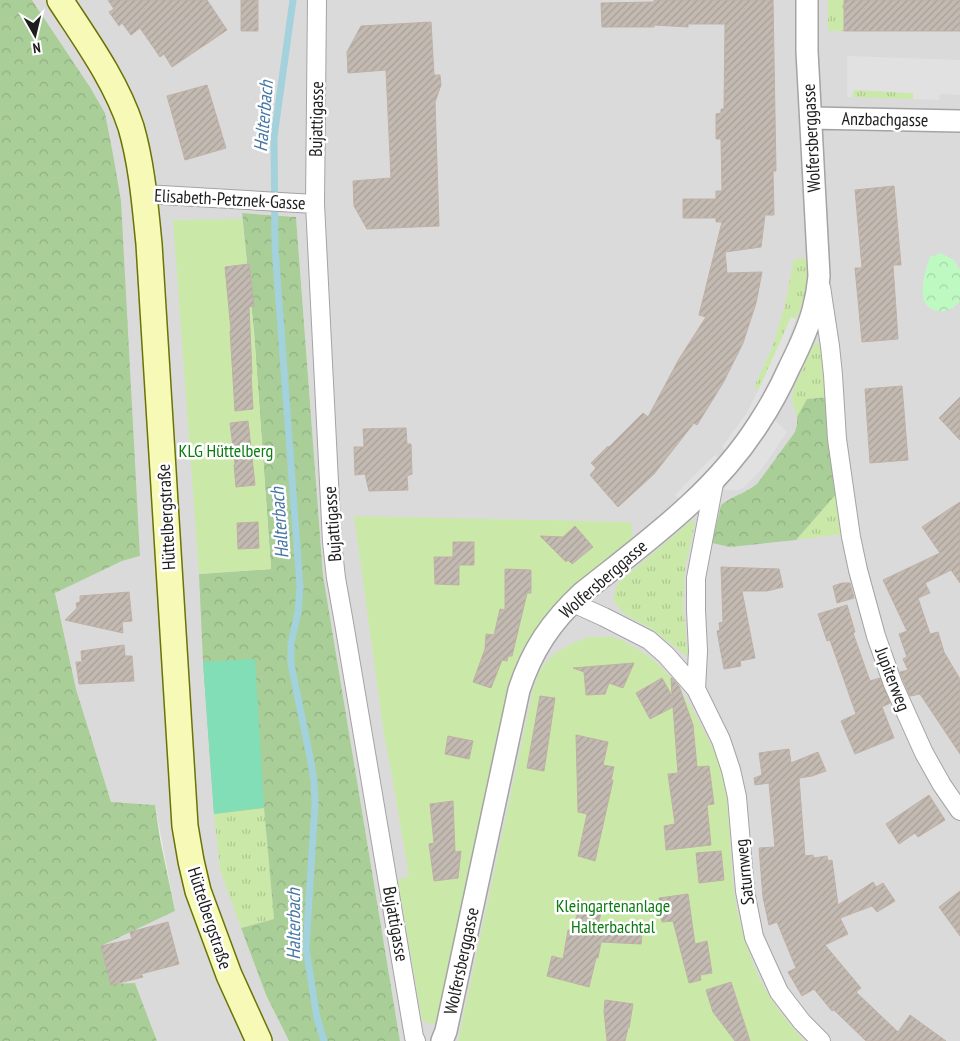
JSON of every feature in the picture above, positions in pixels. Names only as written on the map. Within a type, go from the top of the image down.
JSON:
[{"type":"main road","name":"Hüttelbergstraße","points":[[60,0],[101,64],[122,105],[136,149],[144,194],[149,244],[185,826],[191,861],[201,900],[229,975],[259,1041]]},
{"type":"street","name":"Bujattigasse","points":[[317,0],[315,204],[331,517],[336,578],[416,1041]]},
{"type":"street","name":"Wolfersberggasse","points":[[807,0],[807,51],[819,276],[830,346],[837,440],[850,537]]},
{"type":"street","name":"Anzbachgasse","points":[[811,118],[960,121]]},
{"type":"street","name":"Elisabeth-Petznek-Gasse","points":[[144,194],[315,204]]},
{"type":"street","name":"Wolfersberggasse","points":[[442,1041],[448,1022],[519,690],[534,651],[547,631],[571,602],[694,501],[747,440],[759,424],[776,394],[810,321],[816,299],[819,276]]},
{"type":"street","name":"Saturnweg","points":[[696,689],[698,651],[696,578],[715,478]]},
{"type":"street","name":"Jupiterweg","points":[[850,537],[874,628],[894,684],[924,753],[942,785],[960,811]]},
{"type":"street","name":"Saturnweg","points":[[571,602],[648,640],[666,655],[696,689],[721,740],[731,770],[737,796],[745,890],[754,937],[779,992],[802,1022],[821,1041]]},
{"type":"shaded area","points":[[32,0],[960,0],[960,1041],[400,1041],[323,575],[296,217],[242,213],[254,332],[264,807],[274,919],[241,928],[266,995],[289,1041],[157,1041],[135,983],[111,985],[101,946],[175,911],[155,805],[111,803],[76,689],[55,592],[122,561],[140,556],[105,113],[90,87]]},
{"type":"shaded area","points":[[847,56],[960,60],[960,95],[940,94],[939,100],[913,99],[913,93],[854,90],[852,97],[847,97]]},
{"type":"shaded area","points":[[791,317],[796,319],[782,357],[753,416],[727,452],[722,447],[746,414]]},
{"type":"shaded area","points":[[774,419],[787,432],[771,456],[744,487],[738,490],[723,490],[753,454]]},
{"type":"shaded area","points":[[715,455],[720,459],[680,501],[675,495]]},
{"type":"green space","points":[[0,0],[32,0],[90,87],[105,113],[121,201],[140,556],[122,561],[55,593],[76,689],[111,802],[155,805],[175,911],[101,946],[111,984],[135,983],[157,1041],[0,1041]]},
{"type":"green space","points":[[828,0],[844,0],[844,31],[828,31]]},
{"type":"green space","points":[[853,90],[913,93],[913,99],[852,97]]},
{"type":"green space","points":[[242,213],[296,217],[323,575],[400,1041],[289,1041],[266,995],[241,928],[274,919],[264,808],[214,814],[199,574],[271,569],[254,332]]},
{"type":"green space","name":"KLG Hüttelberg","points":[[242,219],[254,332],[271,569],[199,574],[173,220]]},
{"type":"green space","points":[[941,253],[954,260],[960,270],[960,301],[951,309],[945,311],[931,308],[926,303],[922,288],[930,257]]},
{"type":"green space","points":[[805,258],[808,272],[804,300],[796,319],[791,318],[759,389],[754,387],[772,348],[785,305],[794,259]]},
{"type":"green space","points":[[816,343],[822,344],[830,397],[807,399],[797,417],[792,400],[793,390]]},
{"type":"green space","points":[[830,397],[837,493],[796,540],[730,547],[712,543],[721,505],[757,484],[795,432],[797,417],[807,399]]},
{"type":"green space","points":[[837,493],[843,534],[796,540]]},
{"type":"green space","points":[[354,516],[631,522],[633,540],[563,598],[535,631],[516,667],[439,1017],[435,1023],[431,1024],[423,1021],[421,1015],[398,880],[409,876],[384,734]]},
{"type":"green space","points":[[692,520],[695,523],[685,568],[683,607],[688,655],[685,655],[652,629],[624,614],[613,600],[617,584]]},
{"type":"green space","name":"Kleingartenanlage Halterbachtal","points":[[588,637],[612,637],[627,642],[627,644],[641,651],[674,681],[698,719],[716,754],[726,793],[735,901],[747,946],[759,978],[769,996],[781,1014],[804,1041],[458,1041],[533,690],[540,671],[549,659],[567,646]]},
{"type":"green space","points":[[255,659],[264,807],[214,814],[203,662]]},
{"type":"green space","points":[[264,807],[274,919],[241,928],[220,870],[214,814]]},
{"type":"building","points":[[108,0],[207,0],[227,30],[172,67],[164,54],[160,57],[140,28],[131,35],[122,23],[119,26],[109,12],[114,9]]},
{"type":"building","points":[[241,0],[258,0],[258,31],[241,31]]},
{"type":"building","points":[[654,0],[773,0],[776,171],[773,171],[774,215],[765,215],[761,247],[725,252],[727,273],[762,272],[756,303],[743,343],[723,383],[697,425],[694,423],[654,474],[618,507],[590,475],[596,468],[591,463],[643,413],[648,417],[679,359],[706,317],[699,315],[722,222],[716,222],[716,218],[683,218],[683,199],[716,199],[716,191],[722,191],[721,139],[716,139],[716,114],[721,113],[721,109],[724,109],[725,24],[688,24],[688,27],[654,25],[654,27],[602,27],[601,3],[654,2]]},
{"type":"building","points":[[844,0],[960,0],[960,31],[844,31]]},
{"type":"building","points":[[431,22],[434,75],[440,75],[441,85],[435,102],[439,226],[367,229],[354,206],[353,181],[391,178],[386,70],[348,73],[347,52],[361,26]]},
{"type":"building","points":[[207,85],[226,148],[185,160],[167,96]]},
{"type":"building","points":[[894,186],[901,265],[893,265],[898,339],[862,342],[855,268],[862,268],[855,190]]},
{"type":"building","points":[[249,264],[254,306],[249,307],[253,409],[235,411],[231,331],[225,267]]},
{"type":"building","points":[[902,386],[908,460],[870,463],[865,389]]},
{"type":"building","points":[[960,397],[960,440],[939,418]]},
{"type":"building","points":[[248,421],[255,485],[236,487],[230,423]]},
{"type":"building","points":[[406,428],[407,444],[411,444],[412,474],[407,476],[408,490],[369,491],[365,474],[355,475],[354,447],[364,447],[363,429]]},
{"type":"building","points":[[960,502],[960,583],[951,570],[925,583],[930,593],[918,598],[930,634],[938,632],[944,652],[960,679],[960,754],[920,694],[910,696],[900,672],[908,670],[903,659],[907,657],[899,634],[907,631],[883,580],[940,553],[922,527]]},
{"type":"building","points":[[258,522],[259,548],[238,549],[237,523]]},
{"type":"building","points":[[575,526],[593,547],[572,564],[568,560],[566,562],[540,536],[563,537]]},
{"type":"building","points":[[453,542],[474,542],[474,565],[459,565],[459,585],[435,584],[434,557],[453,557]]},
{"type":"building","points":[[721,567],[779,569],[783,587],[767,591],[742,591],[755,658],[740,661],[741,666],[724,669],[717,631],[720,630],[719,623],[723,622]]},
{"type":"building","points":[[505,569],[531,570],[531,593],[527,593],[512,656],[508,656],[507,661],[502,660],[491,688],[473,682],[485,649],[486,634],[494,635],[500,609],[505,610]]},
{"type":"building","points":[[850,583],[854,598],[837,603],[833,586]]},
{"type":"building","points":[[129,592],[132,621],[122,622],[123,633],[65,620],[77,608],[76,603],[80,602],[80,596]]},
{"type":"building","points":[[847,605],[855,632],[853,633],[870,681],[880,678],[890,703],[882,707],[894,738],[855,754],[841,721],[856,714],[830,640],[827,641],[818,614]]},
{"type":"building","points":[[124,645],[125,656],[132,656],[134,681],[79,684],[76,662],[82,662],[81,651]]},
{"type":"building","points":[[634,663],[623,688],[609,683],[605,694],[586,695],[584,672],[573,668]]},
{"type":"building","points":[[662,678],[672,696],[671,678],[679,686],[693,725],[697,767],[709,766],[714,804],[707,805],[711,845],[666,850],[664,826],[675,824],[668,774],[678,773],[673,707],[650,719],[636,693]]},
{"type":"building","points":[[540,696],[555,698],[544,771],[527,768]]},
{"type":"building","points":[[576,735],[608,742],[603,765],[614,767],[611,780],[613,780],[595,861],[578,856],[587,814],[578,812]]},
{"type":"building","points":[[448,736],[473,741],[469,759],[445,754]]},
{"type":"building","points":[[789,749],[791,763],[818,752],[826,771],[799,778],[805,856],[813,855],[814,858],[827,856],[828,861],[832,860],[838,905],[873,882],[876,887],[883,883],[895,901],[877,912],[872,906],[840,918],[848,934],[825,945],[861,988],[856,992],[898,1032],[910,1015],[946,1041],[866,1041],[834,1010],[832,1011],[814,989],[802,996],[788,972],[796,968],[777,922],[769,925],[763,897],[759,848],[775,847],[769,783],[755,785],[754,778],[762,775],[759,753]]},
{"type":"building","points":[[929,795],[945,820],[918,837],[915,833],[899,844],[886,824]]},
{"type":"building","points":[[453,801],[455,852],[461,851],[458,878],[434,881],[429,844],[434,843],[430,804]]},
{"type":"building","points":[[721,851],[724,880],[699,883],[696,853]]},
{"type":"building","points":[[960,891],[960,936],[939,907]]},
{"type":"building","points":[[688,894],[695,944],[707,941],[712,973],[700,975],[701,980],[689,983],[673,921],[662,922],[659,898]]},
{"type":"building","points":[[581,900],[603,905],[598,925],[642,933],[641,944],[601,942],[589,987],[547,976],[552,956],[563,959],[568,930],[573,931]]},
{"type":"building","points":[[168,922],[179,964],[141,974],[143,977],[111,985],[101,946],[132,939],[130,932]]},
{"type":"building","points":[[731,982],[750,1041],[735,1041],[713,1012],[706,990]]},
{"type":"building","points":[[605,1000],[633,1004],[625,1041],[607,1041],[604,1011]]},
{"type":"waterway","name":"Halterbach","points":[[293,0],[274,137],[275,248],[300,587],[298,612],[291,644],[291,664],[314,781],[315,804],[306,948],[317,1018],[324,1041]]}]
